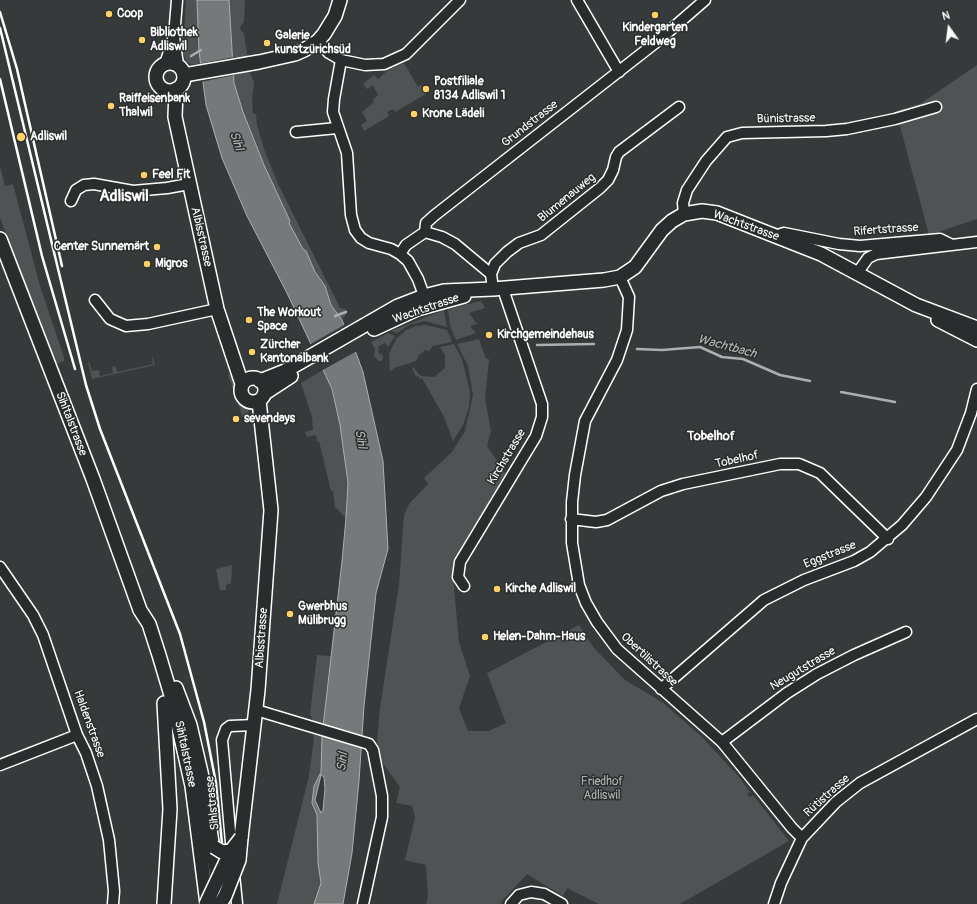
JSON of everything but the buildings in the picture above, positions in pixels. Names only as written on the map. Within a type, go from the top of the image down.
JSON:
[{"type":"main road","points":[[180,69],[183,82],[171,90],[159,85],[156,77],[160,68],[180,69],[259,62],[295,54],[318,41],[334,16],[340,0]]},
{"type":"main road","name":"Albisstrasse","points":[[171,90],[189,184],[217,309],[234,356],[254,390],[268,473],[271,510],[255,725],[239,860],[230,885],[219,904]]},
{"type":"main road","name":"Wachtstrasse","points":[[254,390],[299,367],[359,333],[398,306],[426,301],[444,291],[499,289],[604,280],[620,277],[640,262],[662,230],[672,220],[684,214],[702,211],[717,213],[828,257],[916,305],[947,326],[977,340]]},
{"type":"main road","name":"Sihltalstrasse","points":[[0,239],[93,479],[140,610],[149,624],[159,655],[173,702],[192,786],[206,904]]},
{"type":"main road","name":"Wachtstrasse","points":[[916,305],[977,328]]},
{"type":"main road","name":"Sihltalstrasse","points":[[140,610],[141,627],[178,756],[190,817],[199,904]]},
{"type":"main road","points":[[159,655],[180,695],[197,754],[214,847],[219,904]]},
{"type":"main road","points":[[164,703],[170,809],[164,904]]},
{"type":"main road","points":[[206,904],[231,851],[241,838]]},
{"type":"main road","points":[[214,847],[222,852],[231,851]]},
{"type":"street","points":[[177,0],[174,37],[180,69]]},
{"type":"street","points":[[318,41],[329,53],[341,60],[365,65],[375,65],[396,60],[414,46],[460,0]]},
{"type":"street","points":[[577,0],[619,72]]},
{"type":"street","name":"Grundstrasse","points":[[400,254],[406,245],[425,232],[426,223],[435,214],[619,72],[705,0]]},
{"type":"street","points":[[341,60],[333,112],[337,128],[347,154],[351,215],[355,230],[361,238],[368,243],[391,249],[400,254],[414,270],[426,301]]},
{"type":"street","name":"Blumenauweg","points":[[491,274],[495,264],[507,252],[519,243],[541,235],[600,188],[608,180],[614,170],[616,157],[619,152],[679,107]]},
{"type":"street","name":"Bünistrasse","points":[[684,214],[683,203],[686,190],[706,161],[727,137],[742,133],[847,129],[895,119],[936,107]]},
{"type":"street","points":[[296,132],[337,128]]},
{"type":"street","points":[[71,201],[76,190],[84,185],[94,184],[133,191],[167,188],[189,184]]},
{"type":"street","points":[[425,232],[442,237],[455,244],[491,274],[499,289]]},
{"type":"street","name":"Rifertstrasse","points":[[775,236],[784,233],[839,244],[860,246],[940,239],[950,244]]},
{"type":"street","name":"Rifertstrasse","points":[[858,272],[868,258],[876,254],[977,242]]},
{"type":"street","name":"Obertilistrasse","points":[[620,277],[629,297],[627,330],[618,360],[585,421],[575,475],[571,519],[575,568],[586,603],[607,638],[627,660],[722,742],[792,828],[802,838]]},
{"type":"street","name":"Kirchstrasse","points":[[464,586],[458,578],[460,562],[536,436],[542,417],[542,404],[505,295],[499,289]]},
{"type":"street","points":[[95,300],[110,319],[126,326],[148,324],[217,309]]},
{"type":"street","name":"Eggstrasse","points":[[661,690],[764,600],[804,580],[854,561],[888,539],[902,525],[926,496],[957,450],[972,413],[977,389]]},
{"type":"street","name":"Tobelhof","points":[[571,519],[596,522],[607,520],[661,491],[683,484],[780,464],[799,464],[820,473],[888,539]]},
{"type":"street","name":"Haldenstrasse","points":[[0,567],[35,619],[43,634],[77,735],[86,753],[97,786],[106,824],[114,891],[113,904]]},
{"type":"street","name":"Neugutstrasse","points":[[722,742],[786,693],[817,674],[854,655],[906,632]]},
{"type":"street","points":[[256,710],[364,742],[369,744],[373,750],[383,807],[363,904]]},
{"type":"street","name":"Rütistrasse","points":[[774,904],[781,883],[802,838],[833,805],[860,783],[977,719]]},
{"type":"street","name":"Sihlstrasse","points":[[237,904],[221,747],[223,735],[230,726],[255,725]]},
{"type":"street","points":[[0,765],[77,735]]},
{"type":"street","points":[[510,904],[519,895],[531,892],[544,894],[562,904]]},
{"type":"green space","points":[[186,0],[197,0],[200,64],[190,64],[186,61],[182,50]]},
{"type":"green space","points":[[229,0],[245,0],[244,22],[240,29],[244,34],[250,73],[254,82],[252,100],[253,114],[256,114],[257,125],[264,149],[278,184],[340,308],[346,309],[347,313],[342,320],[331,305],[325,286],[315,272],[306,251],[303,249],[289,223],[290,221],[264,165],[243,112],[234,83]]},
{"type":"green space","points":[[404,63],[418,87],[421,85],[426,94],[395,112],[393,109],[387,112],[389,116],[364,131],[361,125],[367,121],[362,112],[374,102],[373,100],[378,95],[373,85],[367,89],[363,84],[374,75],[378,79],[388,70]]},
{"type":"green space","points":[[977,65],[977,219],[929,235],[896,111],[920,104]]},
{"type":"green space","points":[[0,166],[5,186],[13,184],[40,286],[64,357],[64,361],[57,364],[0,218]]},
{"type":"green space","points":[[481,301],[485,308],[469,313],[477,324],[470,326],[476,333],[456,340],[450,325],[448,309]]},
{"type":"green space","points":[[444,310],[447,327],[425,321],[409,325],[397,333],[391,331]]},
{"type":"green space","points":[[426,325],[447,330],[452,342],[433,346],[429,351],[425,350],[419,355],[416,361],[394,368],[390,372],[389,354],[396,339],[406,330],[416,326]]},
{"type":"green space","points":[[388,333],[395,336],[388,347],[385,343],[379,346],[378,352],[383,356],[382,361],[379,361],[374,356],[375,349],[371,342]]},
{"type":"green space","name":"Friedhof Adliswil","points":[[479,339],[486,359],[489,359],[485,399],[491,431],[487,446],[508,477],[454,565],[453,577],[459,642],[470,676],[459,708],[468,731],[489,731],[506,723],[487,673],[579,625],[594,648],[625,680],[662,702],[701,736],[739,777],[750,792],[747,794],[750,797],[753,795],[789,841],[680,904],[599,904],[567,888],[563,896],[527,874],[502,901],[501,904],[426,904],[428,896],[426,865],[405,860],[415,817],[412,806],[396,803],[400,787],[382,762],[377,741],[380,708],[399,584],[404,516],[409,504],[428,484],[424,478],[452,452],[465,431],[473,395],[468,366],[457,344]]},
{"type":"green space","points":[[454,344],[462,359],[470,392],[469,407],[463,425],[453,441],[444,417],[422,378],[420,379],[418,376],[416,377],[412,368],[413,367],[421,376],[434,377],[445,368],[445,355],[440,347]]},
{"type":"green space","points":[[152,357],[155,365],[92,379],[88,362],[89,361],[92,371],[99,370],[100,376],[113,373],[112,367],[115,366],[117,372],[153,364]]},
{"type":"green space","points":[[323,370],[332,389],[340,425],[348,483],[346,518],[335,507],[333,491],[331,491],[319,441],[317,441],[316,435],[307,437],[305,432],[313,430],[312,417],[301,383]]},
{"type":"green space","points":[[233,372],[236,397],[242,406],[247,407],[250,418],[243,418],[228,375]]},
{"type":"green space","points":[[232,565],[231,583],[226,585],[226,590],[220,590],[216,569]]},
{"type":"green space","points":[[317,655],[331,656],[322,736],[321,772],[314,786],[312,803],[317,814],[318,863],[321,883],[314,904],[277,904],[309,776],[314,738],[312,731],[314,723],[310,714]]},
{"type":"water","name":"Sihl","points":[[197,0],[229,0],[234,83],[243,112],[264,165],[290,221],[289,223],[303,249],[306,251],[315,272],[325,286],[331,305],[342,320],[356,353],[363,372],[383,461],[388,549],[376,593],[364,706],[352,853],[343,904],[314,904],[321,883],[318,863],[317,815],[312,803],[314,786],[321,772],[322,736],[346,518],[348,483],[340,425],[332,389],[287,293],[247,216],[222,158],[206,105],[199,51]],"holes":[[[321,775],[324,777],[325,789],[323,810],[321,813],[315,800]]]},
{"type":"pier","points":[[234,57],[235,75],[201,82],[198,64]]},
{"type":"pier","points":[[346,324],[357,351],[321,371],[309,345]]},
{"type":"waterway","points":[[191,56],[201,50]]},
{"type":"waterway","name":"Wachtbach","points":[[335,316],[346,312]]},
{"type":"waterway","name":"Wachtbach","points":[[537,345],[594,344]]},
{"type":"waterway","name":"Wachtbach","points":[[637,349],[662,350],[700,347],[722,357],[743,359],[780,375],[810,381]]},
{"type":"waterway","name":"Wachtbach","points":[[841,392],[895,402]]},
{"type":"railway","points":[[0,12],[17,69],[62,266]]},
{"type":"railway","points":[[0,28],[86,385],[100,429],[180,634],[204,722],[216,783],[228,904]]},
{"type":"railway","points":[[0,79],[42,256],[75,369]]},
{"type":"place","name":"Coop","points":[[109,14]]},
{"type":"place","name":"Kindergarten Feldweg","points":[[655,15]]},
{"type":"place","name":"Bibliothek Adliswil","points":[[142,40]]},
{"type":"place","name":"Galerie kunstzürichsüd","points":[[267,43]]},
{"type":"place","name":"Postfiliale 8134 Adliswil 1","points":[[426,89]]},
{"type":"place","name":"Raiffeisenbank Thalwil","points":[[111,106]]},
{"type":"place","name":"Krone Lädeli","points":[[414,114]]},
{"type":"place","name":"Adliswil","points":[[21,137]]},
{"type":"place","name":"Feel Fit","points":[[144,175]]},
{"type":"place","name":"Center Sunnemärt","points":[[157,247]]},
{"type":"place","name":"Migros","points":[[147,264]]},
{"type":"place","name":"The Workout Space","points":[[249,320]]},
{"type":"place","name":"Kirchgemeindehaus","points":[[489,335]]},
{"type":"place","name":"Zürcher Kantonalbank","points":[[252,352]]},
{"type":"place","name":"sevendays","points":[[236,419]]},
{"type":"place","name":"Kirche Adliswil","points":[[497,589]]},
{"type":"place","name":"Gwerbhus Mülibrugg","points":[[290,614]]},
{"type":"place","name":"Helen-Dahm-Haus","points":[[485,637]]},
{"type":"district","name":"Adliswil","points":[[124,197]]},
{"type":"district","name":"Tobelhof","points":[[711,437]]}]
